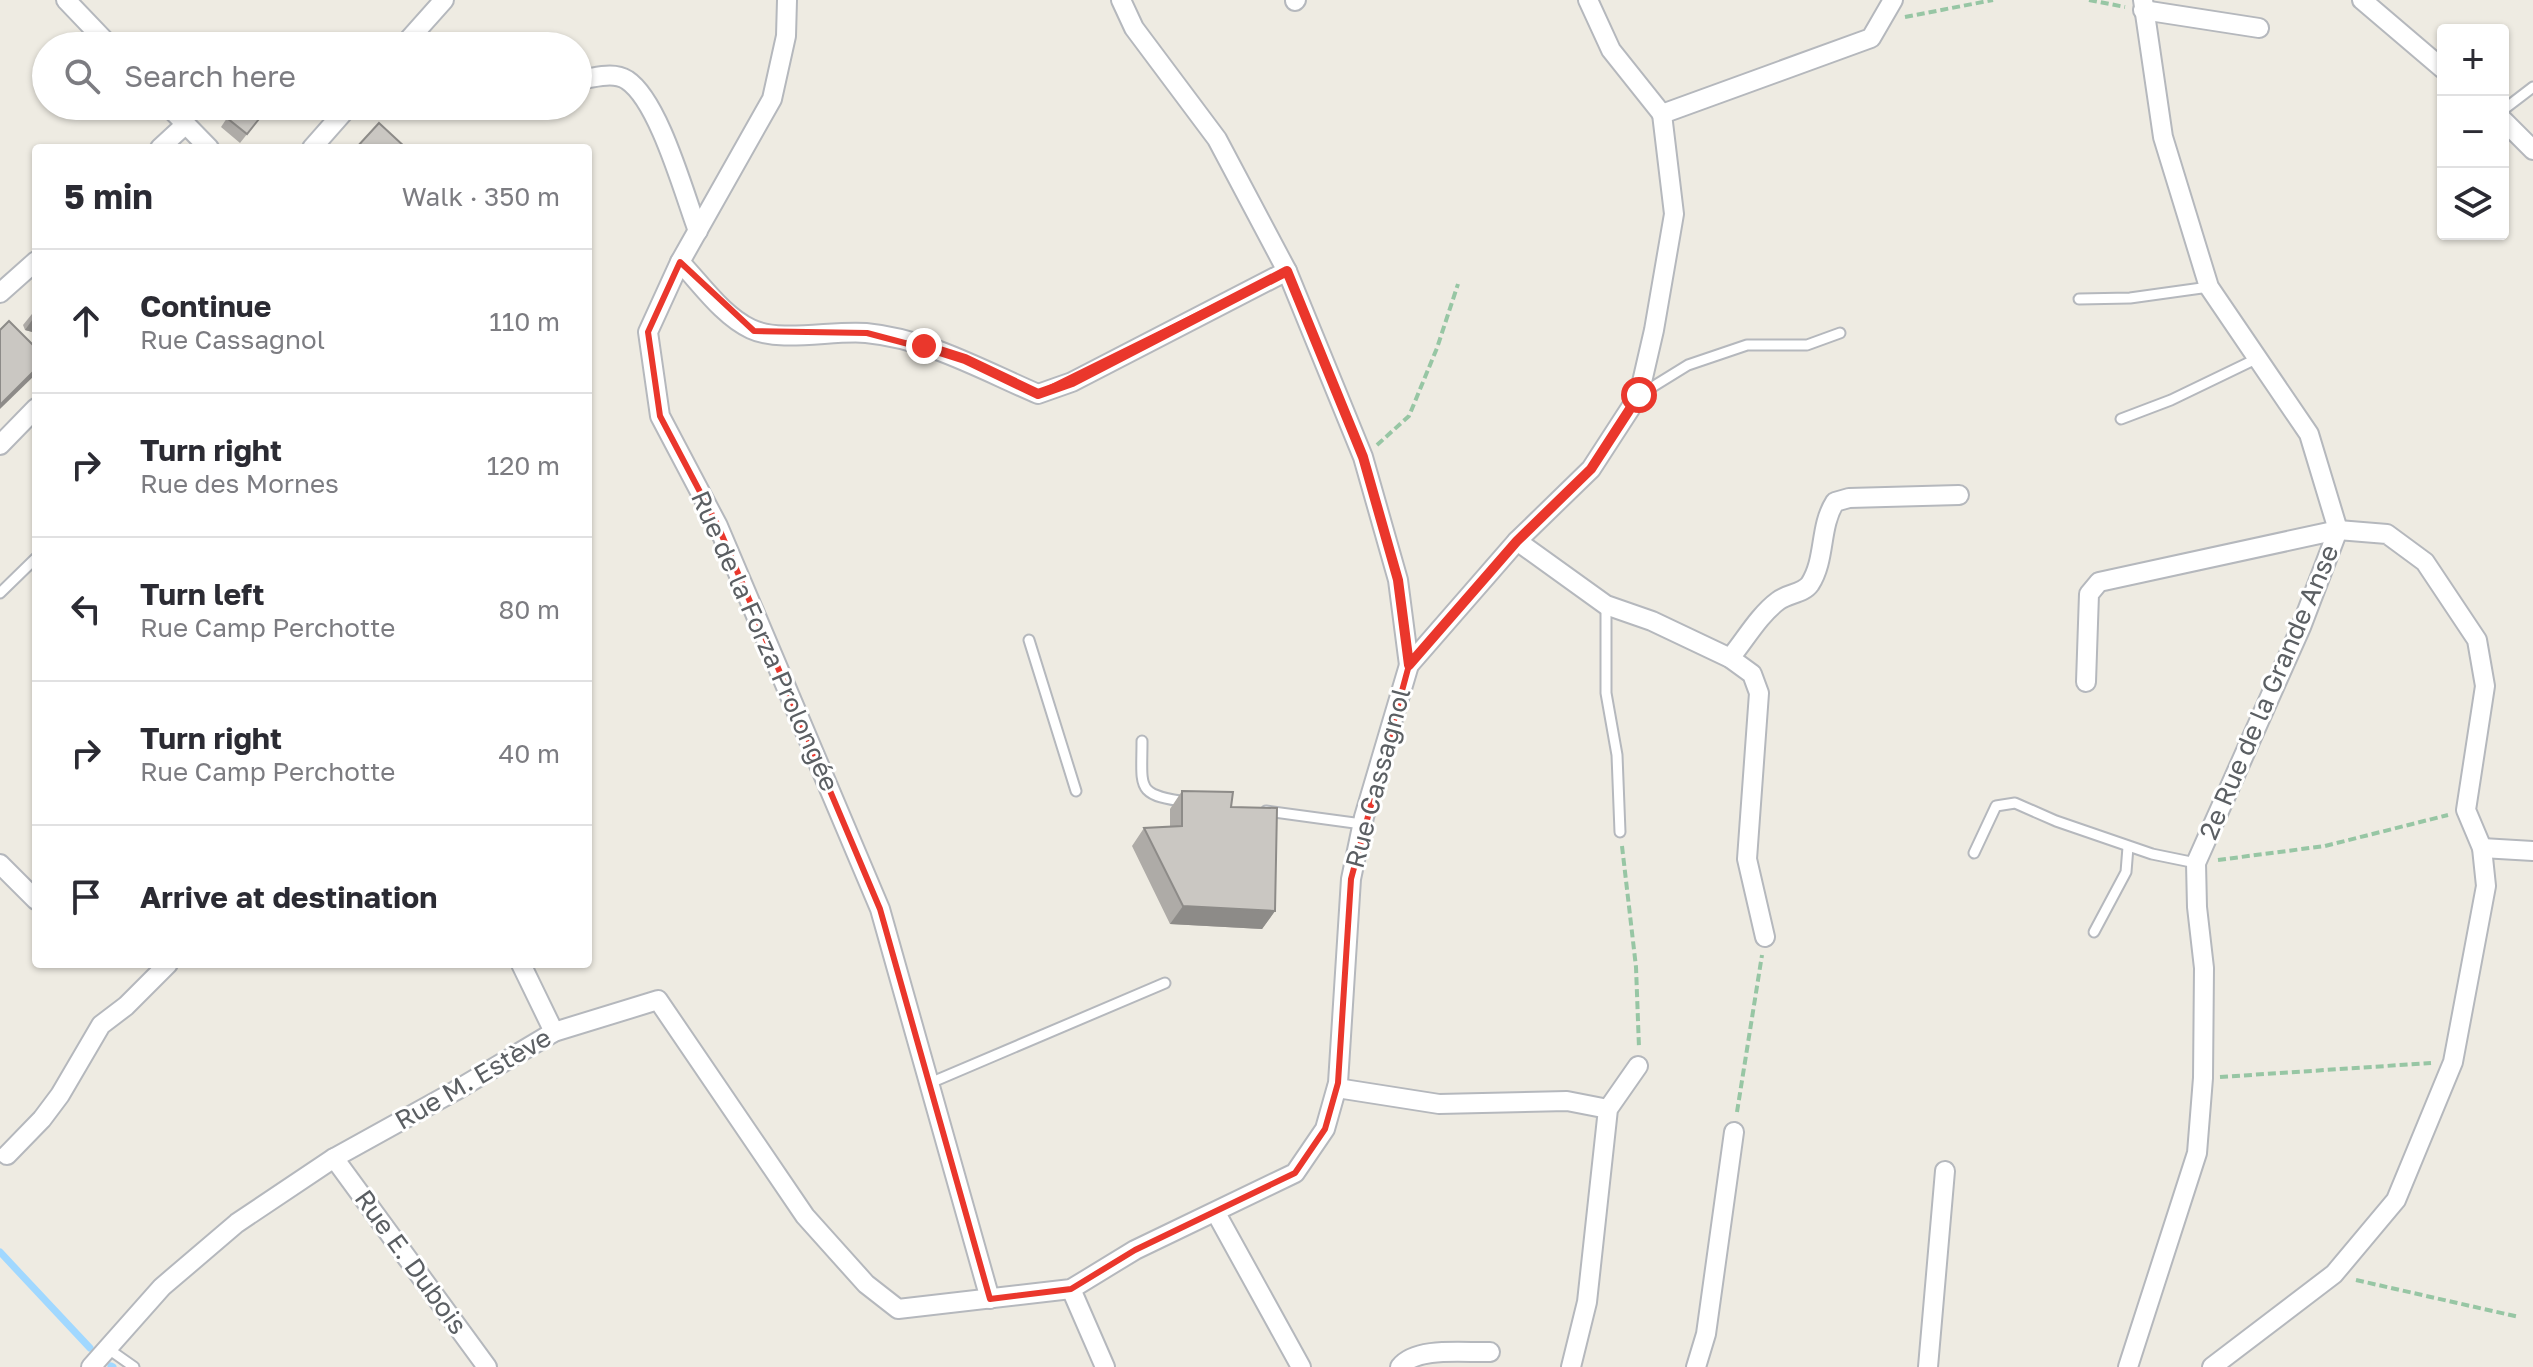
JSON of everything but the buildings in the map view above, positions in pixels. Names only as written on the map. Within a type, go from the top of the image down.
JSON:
[{"type":"street","points":[[66,0],[97,32]]},
{"type":"street","points":[[415,32],[444,0]]},
{"type":"street","name":"Rue de la Forza Prolongée","points":[[787,0],[786,36],[772,99],[680,262],[648,332],[660,416],[718,526],[880,909],[990,1299]]},
{"type":"street","points":[[1121,0],[1134,28],[1217,139],[1287,271],[1363,457],[1398,580],[1409,665]]},
{"type":"street","points":[[1588,0],[1611,50],[1662,114],[1871,38],[1893,0]]},
{"type":"street","points":[[2362,0],[2437,64]]},
{"type":"street","points":[[2143,5],[2259,28]]},
{"type":"street","name":"2e Rue de la Grande Anse","points":[[2128,1367],[2197,1153],[2203,1078],[2204,968],[2196,863],[2301,627],[2338,530],[2309,434],[2209,287],[2163,137],[2143,5]]},
{"type":"street","points":[[592,78],[608,75],[625,79],[642,94],[658,124],[698,231]]},
{"type":"street","name":"Rue Cassagnol","points":[[1071,1289],[1135,1250],[1295,1173],[1325,1129],[1337,1088],[1351,879],[1362,824],[1409,665],[1517,541],[1591,469],[1639,395],[1674,214],[1662,114]]},
{"type":"street","points":[[182,120],[205,144]]},
{"type":"street","points":[[316,144],[337,120]]},
{"type":"street","points":[[164,144],[186,124]]},
{"type":"street","points":[[2509,126],[2533,150]]},
{"type":"street","points":[[680,262],[736,320],[754,331],[780,335],[867,333],[965,359],[1038,394],[1072,382],[1287,271]]},
{"type":"street","points":[[0,293],[32,265]]},
{"type":"street","points":[[0,445],[32,412]]},
{"type":"street","points":[[1730,658],[1776,602],[1805,590],[1812,582],[1827,515],[1835,502],[1849,498],[1959,495]]},
{"type":"street","points":[[2086,682],[2089,594],[2099,582],[2338,530],[2387,534],[2425,562],[2477,640],[2485,686],[2466,810],[2482,848],[2486,886],[2453,1062],[2396,1200],[2334,1274],[2212,1367]]},
{"type":"street","points":[[1517,541],[1606,605],[1652,621],[1730,658],[1752,674],[1759,693],[1747,859],[1765,937]]},
{"type":"street","points":[[2482,848],[2533,851]]},
{"type":"street","points":[[0,864],[32,896]]},
{"type":"street","points":[[7,1155],[60,1095],[101,1025],[126,1006],[164,968]]},
{"type":"street","points":[[523,968],[554,1032]]},
{"type":"street","name":"Rue M. Estève","points":[[91,1367],[162,1287],[237,1223],[334,1158],[554,1032],[658,1000],[805,1216],[866,1284],[898,1309],[1071,1289]]},
{"type":"street","points":[[1571,1367],[1587,1302],[1608,1109],[1638,1066]]},
{"type":"street","points":[[1337,1088],[1439,1104],[1567,1101],[1608,1109]]},
{"type":"street","points":[[1696,1367],[1706,1334],[1734,1132]]},
{"type":"street","name":"Rue E. Dubois","points":[[334,1158],[487,1367]]},
{"type":"street","points":[[1928,1367],[1945,1171]]},
{"type":"street","points":[[1216,1213],[1301,1367]]},
{"type":"street","points":[[1071,1289],[1105,1367]]},
{"type":"street","points":[[1400,1367],[1405,1360],[1422,1354],[1490,1352]]},
{"type":"lane","points":[[2509,105],[2533,87]]},
{"type":"lane","points":[[2079,299],[2130,298],[2209,287]]},
{"type":"lane","points":[[1639,395],[1688,365],[1747,345],[1807,345],[1840,333]]},
{"type":"lane","points":[[2121,419],[2171,400],[2256,359]]},
{"type":"lane","points":[[0,593],[32,562]]},
{"type":"lane","points":[[1606,605],[1606,693],[1617,755],[1620,832]]},
{"type":"lane","points":[[1029,640],[1076,791]]},
{"type":"lane","points":[[1142,741],[1142,781],[1147,792],[1158,798],[1204,803]]},
{"type":"lane","points":[[1974,853],[1996,806],[2015,803],[2128,847],[2196,863]]},
{"type":"lane","points":[[1249,809],[1362,824]]},
{"type":"lane","points":[[2094,932],[2126,872],[2128,847]]},
{"type":"lane","points":[[930,1083],[1165,983]]},
{"type":"lane","points":[[107,1348],[134,1367]]},
{"type":"path","points":[[1880,22],[1993,0]]},
{"type":"path","points":[[2089,0],[2143,5]]},
{"type":"path","points":[[1363,457],[1409,416],[1437,348],[1458,284]]},
{"type":"path","points":[[2196,863],[2325,846],[2466,810]]},
{"type":"path","points":[[1620,832],[1636,967],[1638,1066]]},
{"type":"path","points":[[1734,1132],[1765,937]]},
{"type":"path","points":[[2203,1078],[2453,1062]]},
{"type":"path","points":[[2334,1274],[2519,1317]]},
{"type":"highlighted area","points":[[680,262],[754,331],[867,333],[965,359],[1038,394],[1287,271],[1363,457],[1398,580],[1409,665],[1351,879],[1338,1083],[1325,1129],[1295,1173],[1135,1250],[1071,1289],[990,1299],[880,909],[718,526],[660,416],[648,332]]},
{"type":"waterway","points":[[0,1252],[90,1348]]},
{"type":"route","points":[[924,346],[965,359],[1038,394],[1072,382],[1287,271],[1363,457],[1398,580],[1409,665],[1517,541],[1591,469],[1639,395]]}]
